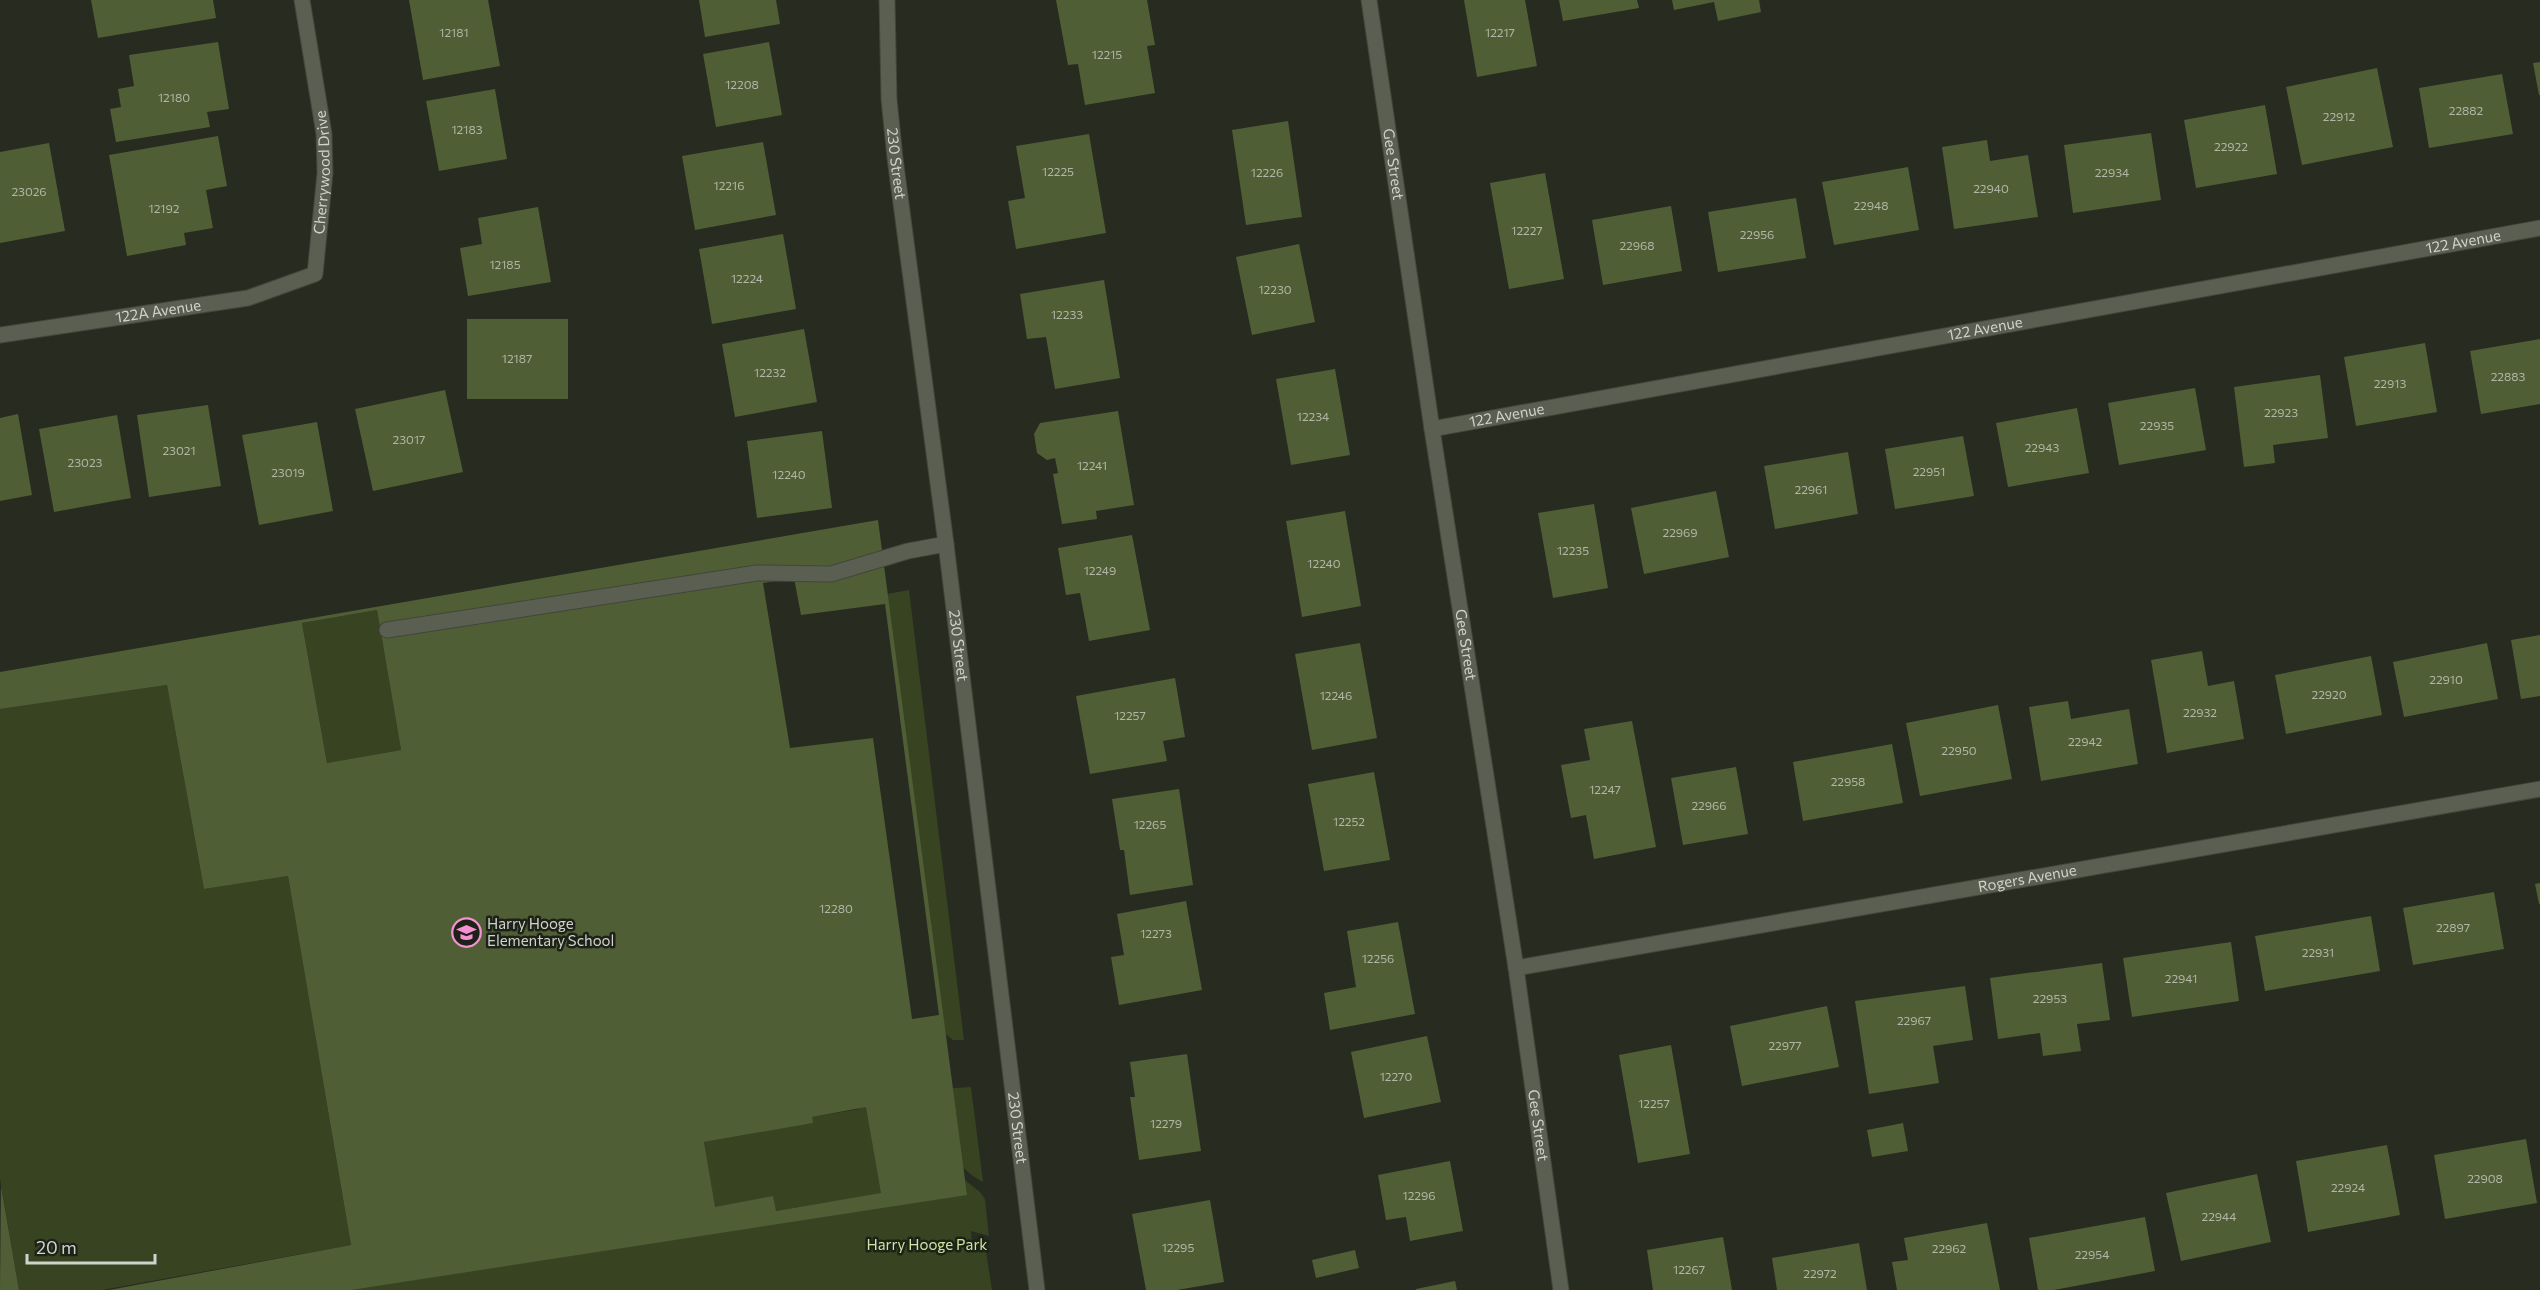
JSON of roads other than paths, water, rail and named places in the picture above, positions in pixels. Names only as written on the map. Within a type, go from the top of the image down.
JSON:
[{"type":"street","name":"Cherrywood Drive","points":[[302,0],[324,134],[325,173],[315,274]]},
{"type":"street","name":"230 Street","points":[[887,0],[889,99],[895,159],[946,544],[1037,1290]]},
{"type":"street","name":"Gee Street","points":[[1369,0],[1431,429],[1516,968],[1562,1290]]},
{"type":"street","name":"122 Avenue","points":[[1431,429],[2540,228]]},
{"type":"street","name":"122A Avenue","points":[[0,335],[248,298],[315,274]]},
{"type":"street","points":[[387,630],[757,573],[831,574],[908,551],[946,544]]},
{"type":"street","name":"Rogers Avenue","points":[[1516,968],[2540,789]]},
{"type":"place","name":"Harry Hooge Elementary School","points":[[466,933]]},
{"type":"park label","name":"Harry Hooge Park","points":[[927,1245]]}]
